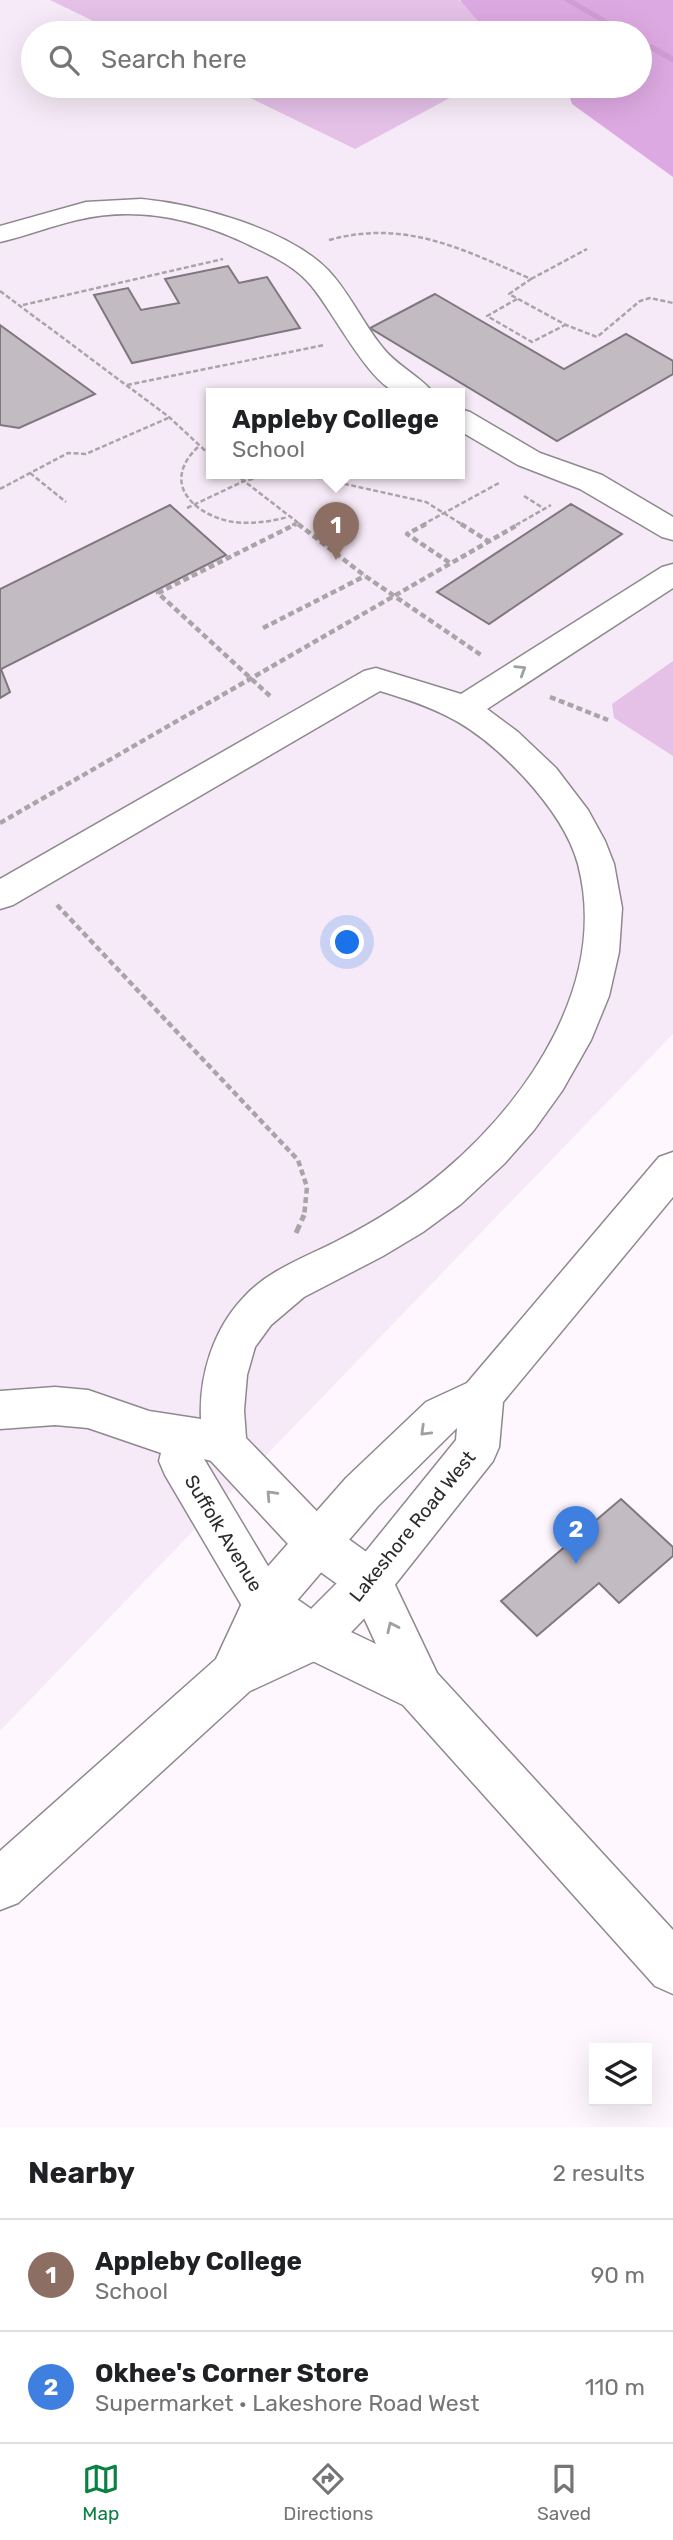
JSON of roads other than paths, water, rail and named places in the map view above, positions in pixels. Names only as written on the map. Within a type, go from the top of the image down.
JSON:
[{"type":"main road","points":[[0,234],[105,208],[173,208],[209,217],[275,247],[315,273],[359,338],[388,373],[411,388]]},
{"type":"main road","points":[[465,421],[529,459],[591,482],[673,530]]},
{"type":"main road","points":[[464,708],[673,574]]},
{"type":"main road","points":[[0,897],[376,679],[464,708],[522,755],[549,784],[577,821],[589,843],[602,893],[604,921],[603,945],[583,1015],[564,1058],[539,1096],[484,1160],[418,1215],[350,1254],[302,1276],[278,1291],[258,1310],[239,1333],[222,1387],[221,1423],[206,1440],[147,1432],[88,1409],[59,1407],[0,1410]]},
{"type":"main road","name":"Lakeshore Road West","points":[[233,1675],[265,1603],[317,1543],[362,1492],[441,1415],[482,1396],[673,1168]]},
{"type":"main road","name":"Lakeshore Road West","points":[[0,1885],[233,1675],[314,1638],[370,1581],[477,1447],[482,1396]]},
{"type":"main road","name":"Suffolk Avenue","points":[[420,1689],[314,1638],[265,1603],[181,1461],[206,1440],[317,1543],[370,1581],[420,1689],[673,1968]]},
{"type":"waterway","points":[[567,0],[605,21]]},
{"type":"waterway","points":[[652,48],[673,60]]},
{"type":"place","name":"Appleby College","points":[[336,560]]},
{"type":"place","name":"Okhee's Corner Store","points":[[576,1564]]}]
